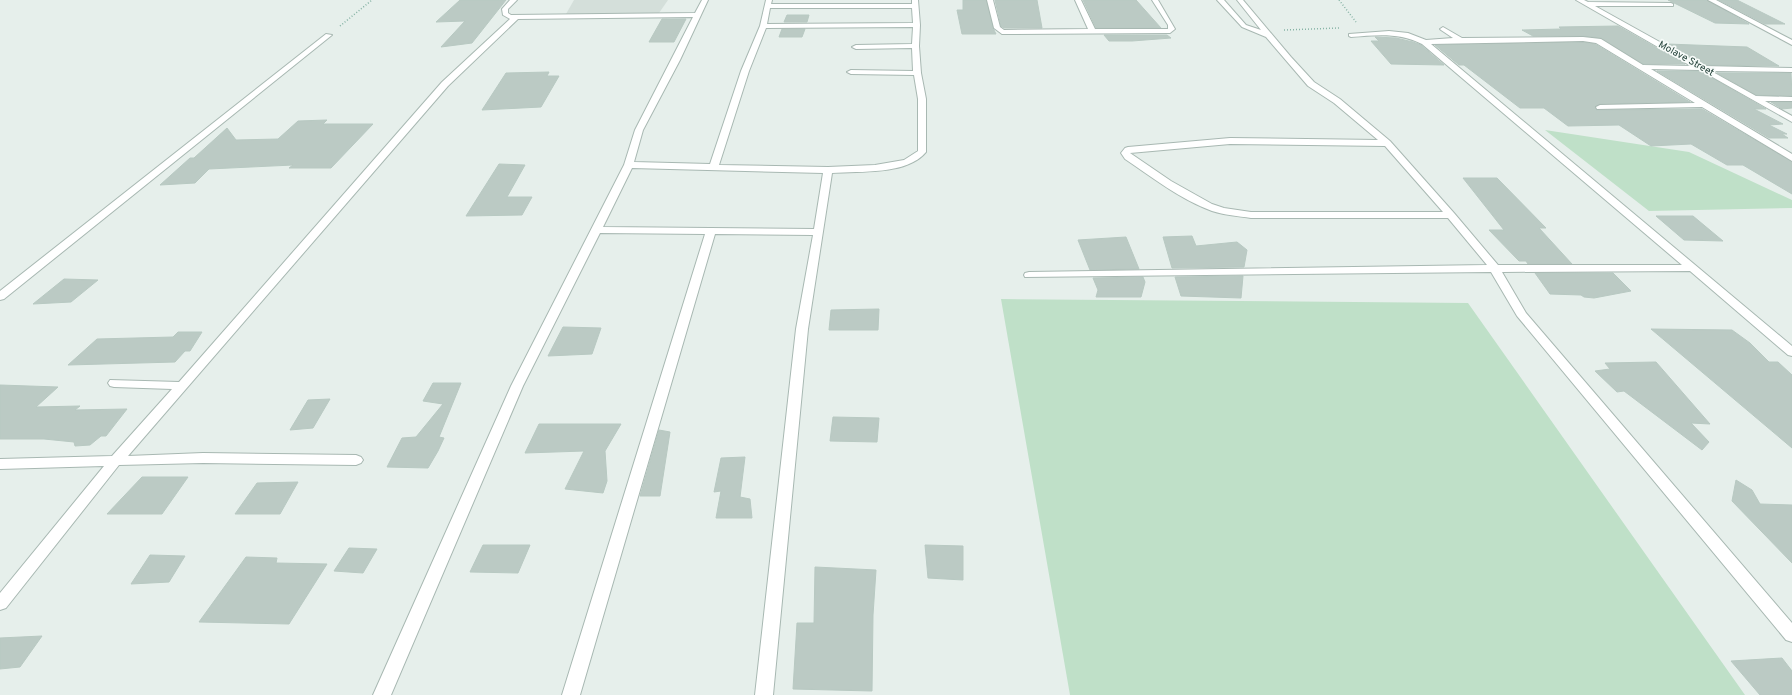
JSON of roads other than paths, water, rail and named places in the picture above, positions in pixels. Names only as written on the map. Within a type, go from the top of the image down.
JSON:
[{"type":"street","points":[[514,0],[505,9],[505,14],[516,17],[698,15]]},
{"type":"street","points":[[382,695],[517,386],[629,165],[639,130],[676,60],[705,0]]},
{"type":"street","points":[[990,0],[997,28],[1002,32],[1172,30],[1155,0]]},
{"type":"street","points":[[1078,0],[1093,32]]},
{"type":"street","points":[[1220,0],[1239,22],[1251,30],[1266,31]]},
{"type":"street","points":[[1240,0],[1288,59],[1311,84],[1337,101],[1387,143],[1451,215],[1495,269],[1521,314],[1785,618],[1792,635]]},
{"type":"street","name":"Molave Street","points":[[1579,0],[1792,119]]},
{"type":"street","points":[[1711,0],[1792,43]]},
{"type":"street","points":[[629,165],[828,170],[892,166],[907,162],[922,152],[922,99],[917,73],[915,46],[917,25],[915,3],[768,3],[763,26],[745,71],[714,167]]},
{"type":"street","points":[[1587,4],[1671,5]]},
{"type":"street","points":[[0,604],[116,460],[445,84],[516,17]]},
{"type":"street","points":[[763,26],[917,25]]},
{"type":"street","points":[[1443,29],[1460,40]]},
{"type":"street","points":[[1251,30],[1266,31]]},
{"type":"street","points":[[1351,35],[1403,34],[1418,38],[1425,42],[1792,352]]},
{"type":"street","points":[[0,297],[328,35]]},
{"type":"street","points":[[1425,42],[1460,40],[1590,39],[1602,43],[1640,68],[1792,158]]},
{"type":"street","points":[[856,47],[915,46]]},
{"type":"street","points":[[1640,68],[1792,70]]},
{"type":"street","points":[[850,72],[917,73]]},
{"type":"street","points":[[1755,98],[1792,99]]},
{"type":"street","points":[[1600,107],[1702,105]]},
{"type":"street","points":[[1387,143],[1230,141],[1128,150],[1125,153],[1128,157],[1185,193],[1210,207],[1230,212],[1251,215],[1451,215]]},
{"type":"street","points":[[764,695],[802,329],[810,290],[817,232],[828,170]]},
{"type":"street","points":[[597,230],[817,232]]},
{"type":"street","points":[[571,695],[711,231]]},
{"type":"street","points":[[1029,275],[1692,268]]},
{"type":"street","points":[[114,383],[182,386]]},
{"type":"street","points":[[0,464],[203,458],[356,460]]}]
